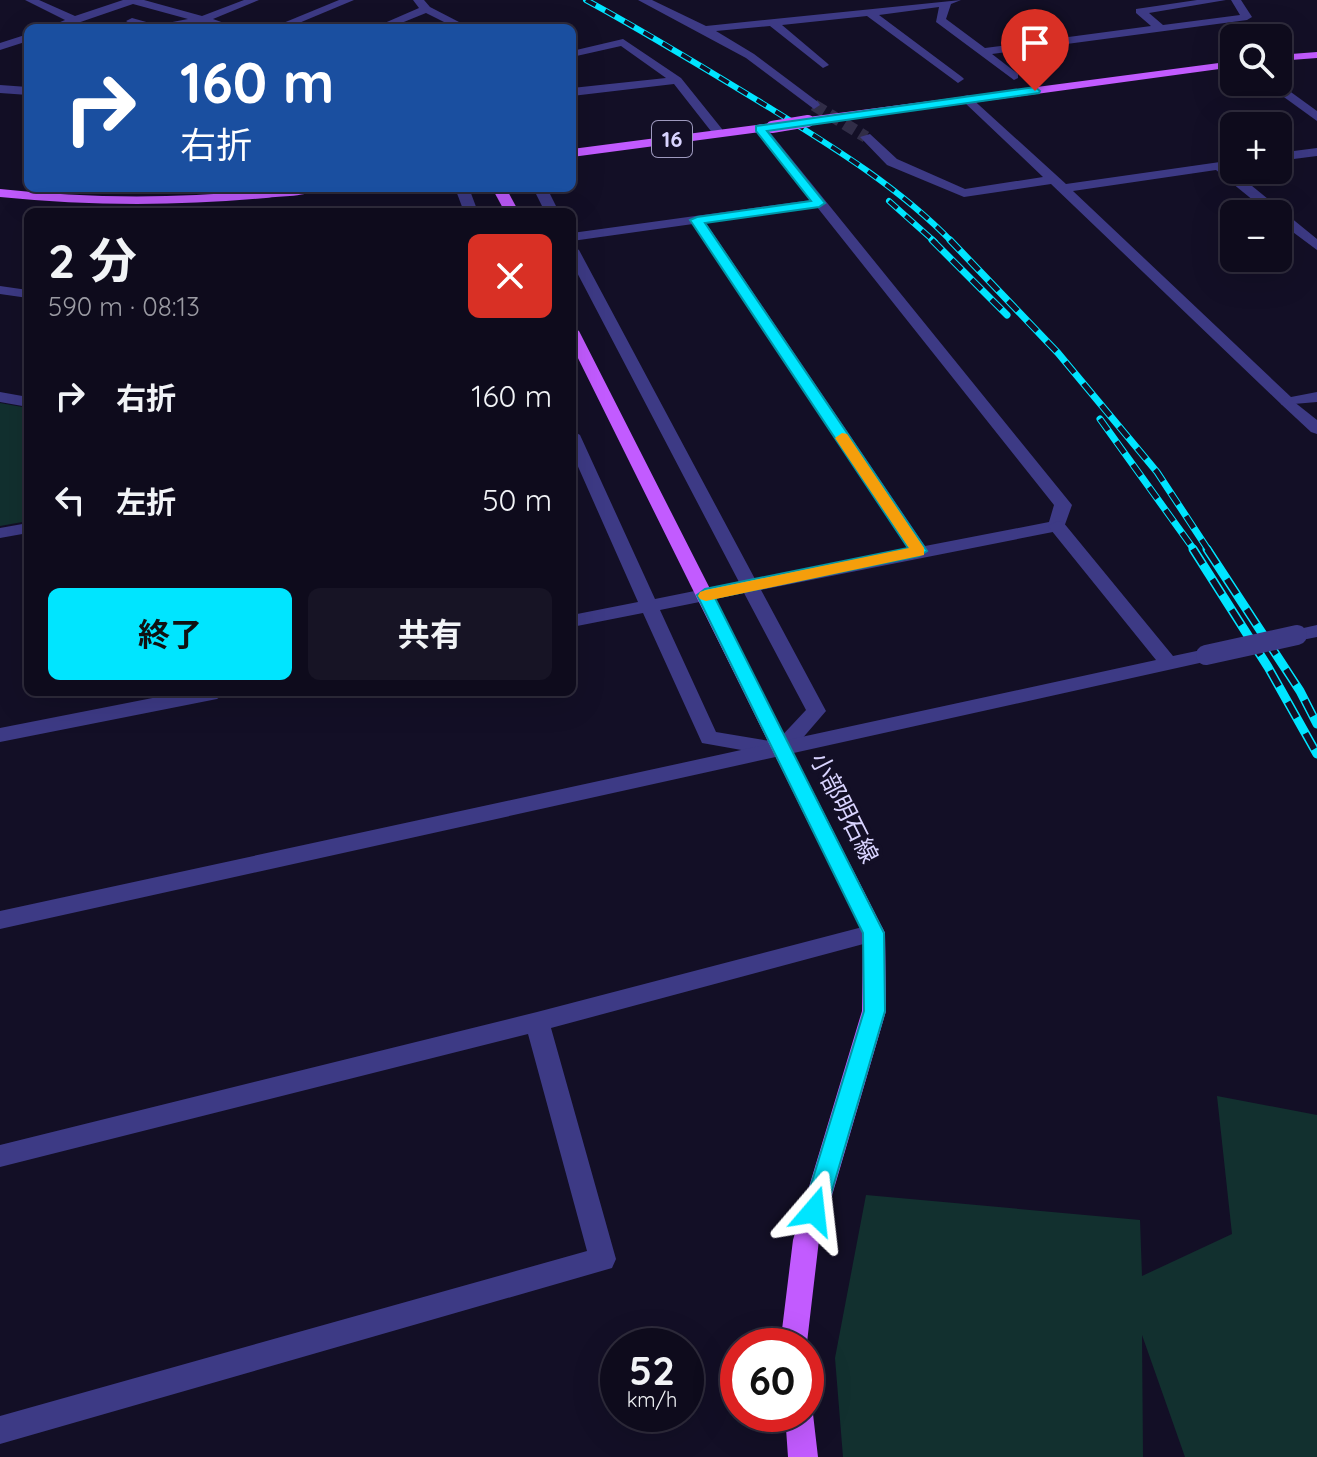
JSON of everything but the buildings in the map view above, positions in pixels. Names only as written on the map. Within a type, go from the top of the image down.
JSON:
[{"type":"main road","points":[[1292,57],[1317,55]]},
{"type":"main road","points":[[1292,65],[1317,65]]},
{"type":"main road","name":"16","points":[[576,152],[1220,66]]},
{"type":"main road","points":[[0,193],[88,202],[159,202],[260,192]]},
{"type":"main road","name":"小部明石線","points":[[576,339],[874,933],[874,1011],[806,1240],[796,1328]]},
{"type":"main road","points":[[801,1432],[803,1457]]},
{"type":"street","points":[[30,0],[74,20]]},
{"type":"street","points":[[63,24],[132,0],[220,24]]},
{"type":"street","points":[[177,24],[204,19],[254,0]]},
{"type":"street","points":[[287,24],[349,0]]},
{"type":"street","points":[[643,0],[704,29],[750,56],[814,105]]},
{"type":"street","points":[[1161,29],[1140,11],[1221,0]]},
{"type":"street","points":[[982,52],[1247,17],[1236,0]]},
{"type":"street","points":[[704,29],[951,1]]},
{"type":"street","points":[[951,1],[940,20],[1014,76]]},
{"type":"street","points":[[386,24],[422,4],[453,22],[449,24]]},
{"type":"street","points":[[868,12],[958,79]]},
{"type":"street","points":[[132,21],[142,24]]},
{"type":"street","points":[[771,21],[823,65]]},
{"type":"street","points":[[0,47],[24,38]]},
{"type":"street","points":[[576,53],[623,42],[677,80],[718,132]]},
{"type":"street","points":[[576,92],[677,80]]},
{"type":"street","points":[[0,89],[24,91]]},
{"type":"street","points":[[1288,96],[1317,117]]},
{"type":"street","points":[[968,99],[1317,429]]},
{"type":"street","points":[[766,128],[819,203],[1063,505],[1057,526]]},
{"type":"street","points":[[866,137],[892,162],[964,193],[1219,166],[1261,200]]},
{"type":"street","points":[[1292,155],[1317,152]]},
{"type":"street","points":[[576,236],[819,203]]},
{"type":"street","points":[[697,220],[919,551]]},
{"type":"street","points":[[1292,225],[1317,246]]},
{"type":"street","points":[[576,258],[816,711],[781,750]]},
{"type":"street","points":[[0,290],[24,293]]},
{"type":"street","points":[[0,397],[24,401]]},
{"type":"street","points":[[1288,402],[1317,397]]},
{"type":"street","points":[[576,444],[709,738],[781,750]]},
{"type":"street","points":[[576,620],[1057,526]]},
{"type":"street","points":[[1057,526],[1168,662]]},
{"type":"street","points":[[0,533],[24,529]]},
{"type":"street","points":[[0,920],[1317,631]]},
{"type":"street","points":[[0,735],[148,699],[178,696]]},
{"type":"street","points":[[0,1156],[537,1022],[874,933]]},
{"type":"street","points":[[0,1430],[603,1259],[537,1022]]},
{"type":"green space","points":[[0,403],[24,407],[24,522],[0,526]]},
{"type":"green space","points":[[1217,1096],[1317,1115],[1317,1457],[1185,1457],[1142,1335],[1143,1457],[843,1457],[835,1358],[866,1195],[1140,1220],[1142,1276],[1232,1234]]},
{"type":"tunnel","points":[[814,105],[866,137]]},
{"type":"railway","points":[[586,0],[842,153],[888,186],[950,240]]},
{"type":"railway","points":[[889,201],[935,242]]},
{"type":"railway","points":[[932,240],[1007,315]]},
{"type":"railway","points":[[950,240],[1058,353],[1157,472],[1209,551]]},
{"type":"railway","points":[[1100,419],[1195,551]]},
{"type":"railway","points":[[1193,549],[1268,667],[1317,754]]},
{"type":"railway","points":[[1207,549],[1300,691],[1317,724]]},
{"type":"slow traffic","points":[[706,596],[919,551],[842,438]]},
{"type":"route","points":[[814,1211],[874,1011],[874,933],[705,595],[919,551],[697,220],[819,203],[760,128],[1035,91]]}]
